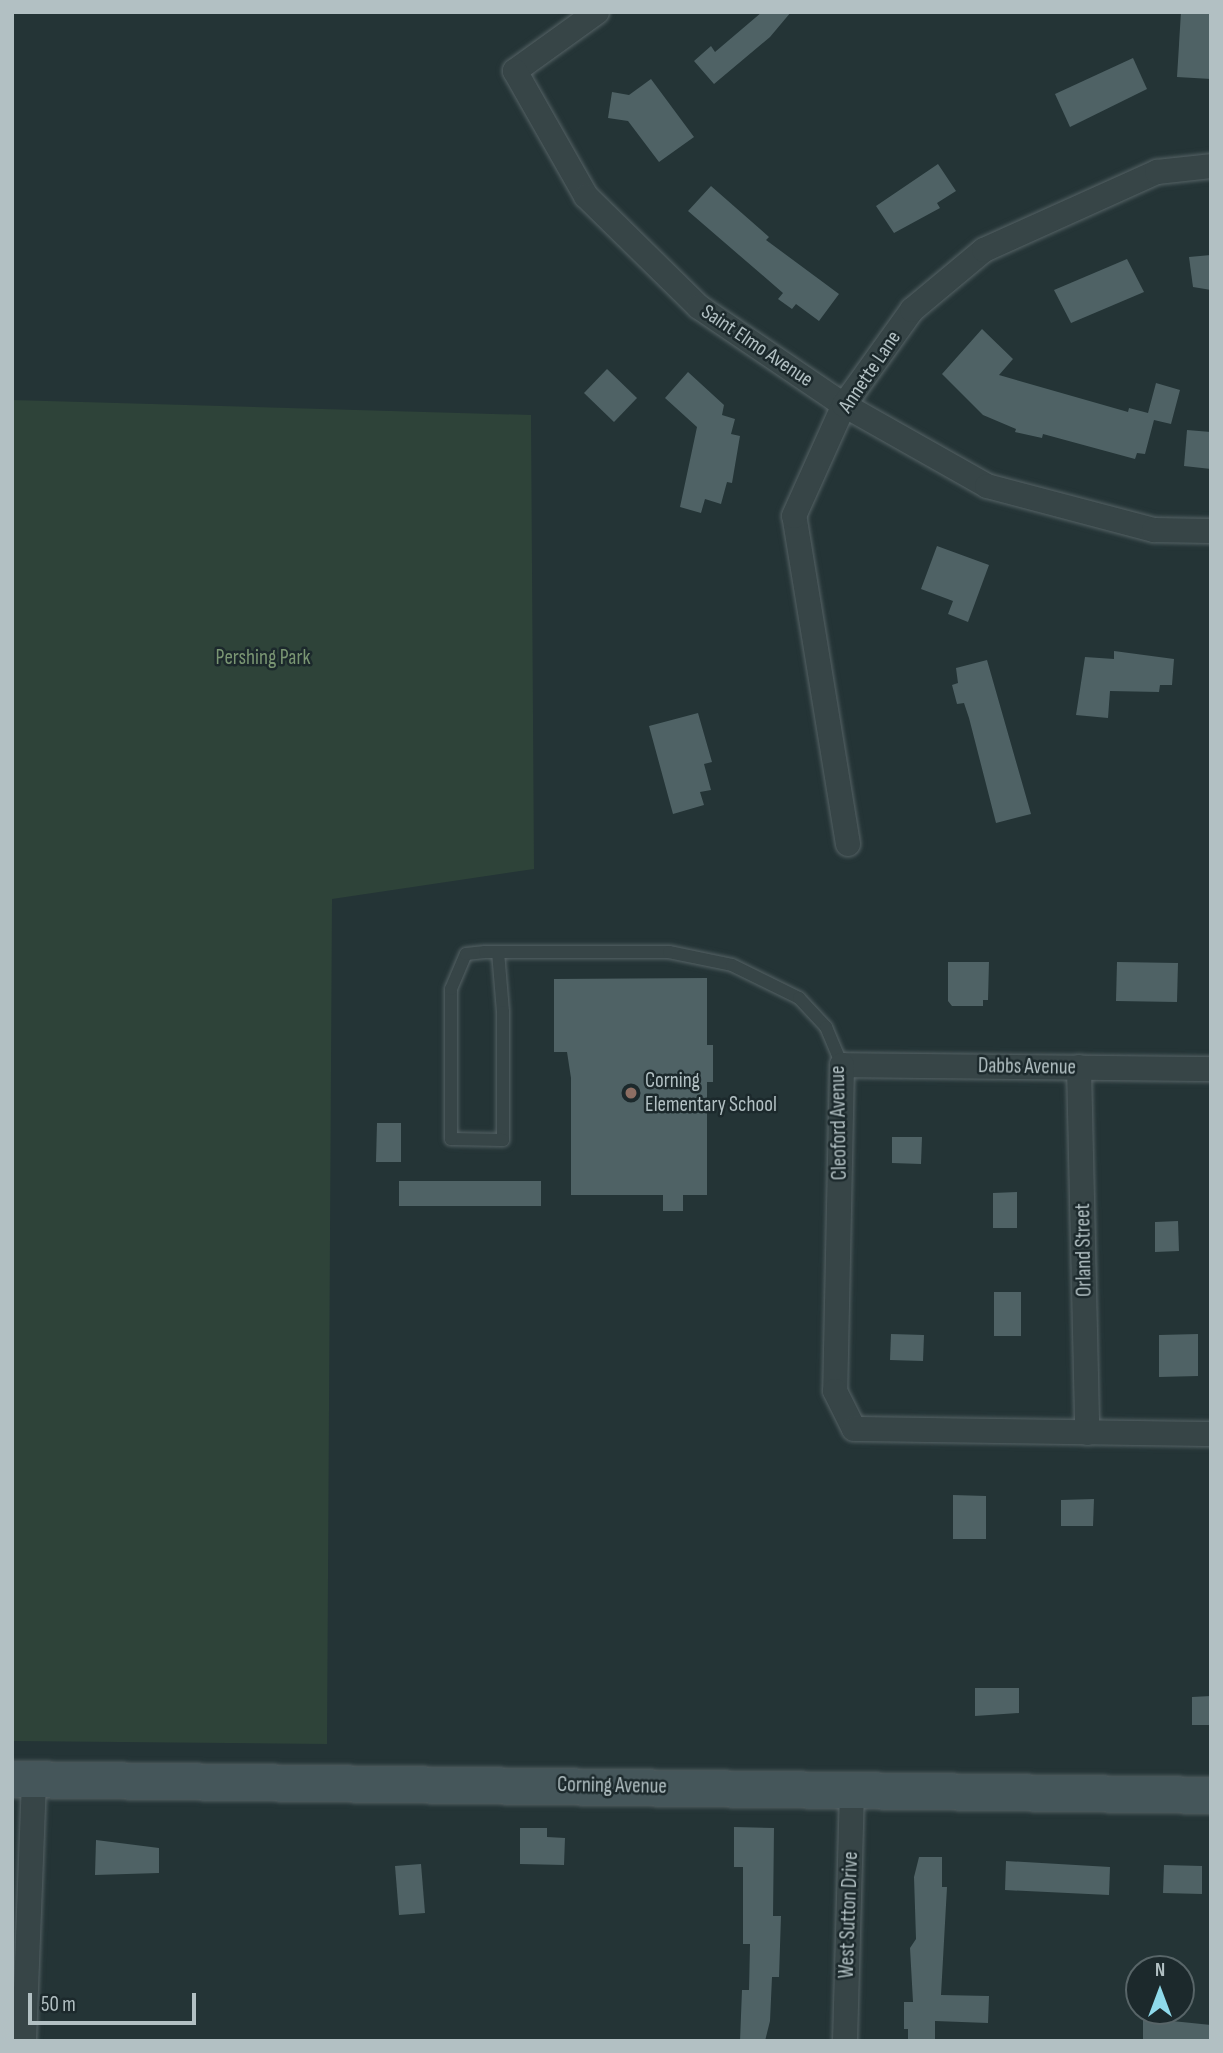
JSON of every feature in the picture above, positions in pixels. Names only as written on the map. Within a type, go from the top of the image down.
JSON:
[{"type":"street","name":"Saint Elmo Avenue","points":[[597,12],[515,71],[586,196],[698,307],[845,405],[987,486],[1154,530],[1211,531]]},
{"type":"street","name":"Annette Lane","points":[[848,844],[794,516],[845,405],[912,310],[984,250],[1157,172],[1211,166]]},
{"type":"street","name":"Dabbs Avenue","points":[[842,1065],[1211,1069]]},
{"type":"street","name":"Cleoford Avenue","points":[[842,1065],[835,1391],[854,1429],[1211,1434]]},
{"type":"street","name":"Orland Street","points":[[1079,1067],[1087,1433]]},
{"type":"street","name":"Corning Avenue","points":[[23,1780],[1211,1795]]},
{"type":"street","points":[[23,1780],[24,2041]]},
{"type":"street","name":"West Sutton Drive","points":[[845,2041],[852,1789]]},
{"type":"lane","name":"Cleoford Avenue","points":[[498,952],[503,1012],[503,1140],[451,1139],[451,989],[466,954],[498,952],[669,952],[732,965],[799,998],[825,1027],[842,1065]]},
{"type":"green space","name":"Pershing Park","points":[[12,400],[531,415],[534,869],[332,899],[327,1744],[12,1741]]},
{"type":"building","points":[[762,12],[791,12],[770,37],[714,84],[694,61],[711,46],[715,52]]},
{"type":"building","points":[[1181,12],[1211,12],[1211,79],[1177,77]]},
{"type":"building","points":[[1133,58],[1147,89],[1070,127],[1055,94]]},
{"type":"building","points":[[651,79],[694,137],[659,162],[628,121],[608,118],[612,92],[629,95]]},
{"type":"building","points":[[938,164],[956,191],[937,203],[940,208],[894,233],[876,206]]},
{"type":"building","points":[[711,186],[769,237],[766,240],[839,294],[819,321],[796,304],[792,309],[778,299],[783,293],[688,211]]},
{"type":"building","points":[[1211,255],[1211,290],[1193,287],[1189,257]]},
{"type":"building","points":[[1127,259],[1144,292],[1071,323],[1054,290]]},
{"type":"building","points":[[982,329],[1013,359],[999,375],[1128,412],[1129,408],[1148,413],[1156,383],[1180,390],[1171,424],[1154,420],[1145,454],[1137,453],[1135,459],[1043,434],[1042,438],[1015,432],[1016,429],[983,415],[942,374]]},
{"type":"building","points":[[607,369],[637,398],[614,422],[584,393]]},
{"type":"building","points":[[688,372],[724,405],[722,415],[735,419],[731,434],[740,436],[732,483],[727,482],[721,504],[705,499],[701,513],[680,507],[697,427],[665,398]]},
{"type":"building","points":[[1187,430],[1211,432],[1211,469],[1184,466]]},
{"type":"building","points":[[937,546],[989,565],[968,622],[948,614],[953,601],[921,589]]},
{"type":"building","points":[[1114,651],[1174,659],[1172,685],[1160,685],[1159,692],[1110,691],[1108,718],[1076,715],[1085,657],[1114,659]]},
{"type":"building","points":[[987,660],[1031,814],[996,823],[969,718],[964,703],[957,704],[952,685],[958,683],[956,668]]},
{"type":"building","points":[[698,713],[712,762],[704,764],[711,790],[700,792],[704,805],[673,814],[649,726]]},
{"type":"building","points":[[948,962],[989,962],[988,1000],[983,1000],[983,1006],[952,1006],[948,1001]]},
{"type":"building","points":[[1117,962],[1178,963],[1177,1002],[1116,1001]]},
{"type":"building","points":[[707,978],[707,1045],[713,1045],[713,1082],[707,1082],[707,1195],[683,1195],[683,1211],[663,1211],[663,1195],[571,1195],[571,1078],[567,1052],[554,1052],[554,979]]},
{"type":"building","points":[[377,1123],[401,1123],[401,1162],[376,1162]]},
{"type":"building","points":[[892,1137],[922,1137],[921,1164],[892,1163]]},
{"type":"building","points":[[399,1181],[541,1181],[541,1206],[399,1206]]},
{"type":"building","points":[[1017,1192],[1017,1228],[993,1228],[993,1193]]},
{"type":"building","points":[[1178,1221],[1179,1251],[1155,1252],[1155,1222]]},
{"type":"building","points":[[994,1292],[1021,1292],[1021,1336],[994,1336]]},
{"type":"building","points":[[891,1334],[924,1335],[923,1361],[890,1360]]},
{"type":"building","points":[[1198,1334],[1198,1376],[1159,1377],[1159,1335]]},
{"type":"building","points":[[953,1495],[986,1496],[986,1539],[953,1539]]},
{"type":"building","points":[[1094,1499],[1093,1526],[1061,1526],[1061,1500]]},
{"type":"building","points":[[975,1688],[1019,1688],[1019,1713],[975,1716]]},
{"type":"building","points":[[1211,1696],[1211,1725],[1192,1725],[1192,1697]]},
{"type":"building","points":[[734,1827],[774,1828],[773,1916],[781,1916],[779,1977],[772,1977],[770,2021],[765,2041],[740,2041],[742,1990],[749,1990],[750,1944],[743,1944],[743,1867],[734,1867]]},
{"type":"building","points":[[520,1828],[547,1828],[547,1837],[565,1838],[564,1865],[520,1864]]},
{"type":"building","points":[[96,1840],[159,1848],[159,1873],[95,1875]]},
{"type":"building","points":[[919,1857],[942,1857],[942,1887],[947,1887],[941,1995],[989,1996],[988,2023],[935,2021],[935,2041],[908,2041],[908,2029],[904,2029],[904,2002],[913,2002],[910,1948],[916,1939],[914,1877]]},
{"type":"building","points":[[1006,1861],[1110,1867],[1109,1895],[1005,1890]]},
{"type":"building","points":[[421,1864],[425,1913],[399,1915],[395,1866]]},
{"type":"building","points":[[1164,1865],[1202,1866],[1202,1894],[1163,1893]]},
{"type":"building","points":[[1143,2025],[1211,2025],[1211,2041],[1143,2041]]},
{"type":"place","name":"Corning Elementary School","points":[[631,1093]]}]
